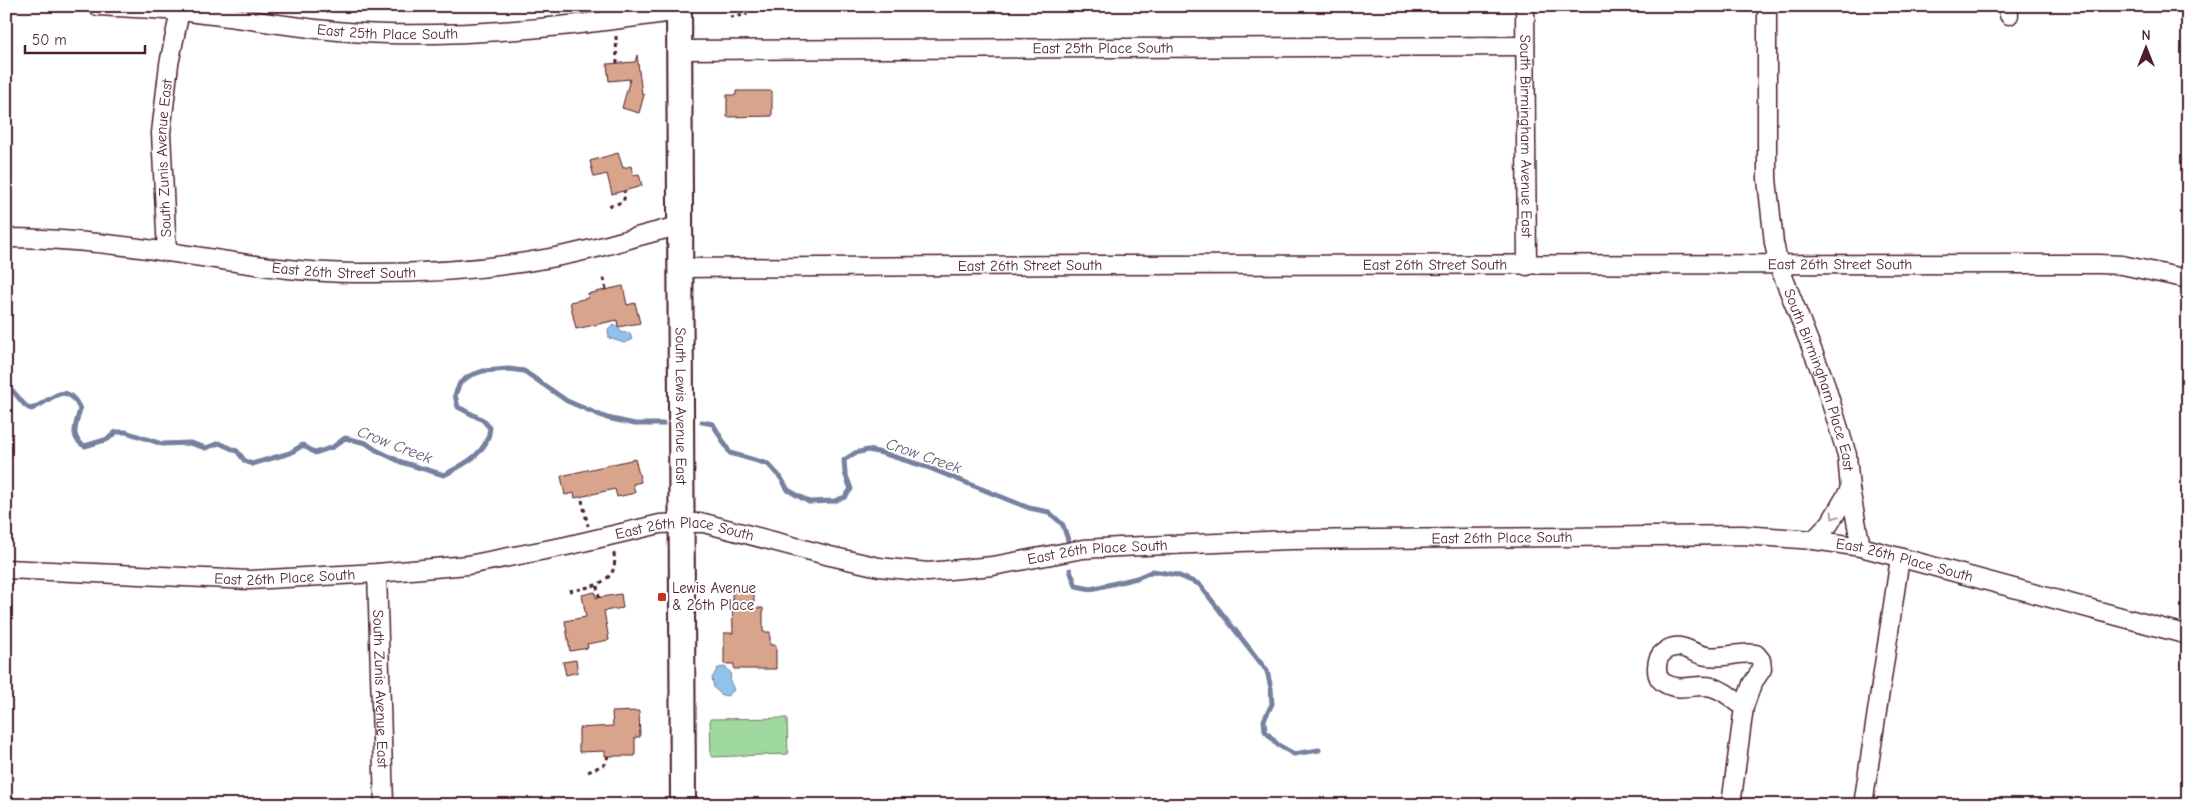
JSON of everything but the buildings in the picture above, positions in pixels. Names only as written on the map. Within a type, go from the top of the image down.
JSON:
[{"type":"main road","name":"South Lewis Avenue East","points":[[679,9],[680,523],[683,805]]},
{"type":"street","name":"East 25th Place South","points":[[97,6],[181,9],[332,31],[387,34],[444,34],[523,30],[616,20],[679,9]]},
{"type":"street","name":"South Birmingham Avenue East","points":[[1525,6],[1527,266]]},
{"type":"street","name":"South Birmingham Place East","points":[[1767,6],[1768,186],[1774,243],[1779,266],[1834,410],[1847,456],[1850,489],[1861,547]]},
{"type":"street","name":"South Zunis Avenue East","points":[[167,252],[161,133],[169,64],[181,9]]},
{"type":"street","name":"East 25th Place South","points":[[679,50],[1525,46]]},
{"type":"street","name":"East 26th Street South","points":[[6,238],[63,241],[167,252],[276,268],[354,273],[456,271],[591,250],[680,226]]},
{"type":"street","name":"East 26th Street South","points":[[680,268],[1091,265],[2122,265],[2188,279]]},
{"type":"street","points":[[1814,540],[1830,523],[1850,489]]},
{"type":"street","name":"East 26th Place South","points":[[6,569],[250,580],[377,573],[468,565],[592,541],[660,524],[680,523],[704,523],[880,567],[928,572],[994,566],[1083,549],[1291,540],[1733,535],[1814,540],[1861,547],[2188,635]]},
{"type":"street","points":[[1863,805],[1900,558]]},
{"type":"street","name":"South Zunis Avenue East","points":[[377,573],[384,805]]},
{"type":"street","points":[[1731,805],[1744,707],[1752,684],[1762,669],[1761,660],[1756,654],[1746,652],[1734,656],[1706,656],[1677,646],[1669,648],[1661,654],[1657,662],[1657,672],[1660,680],[1667,685],[1678,688],[1710,686],[1744,707]]},
{"type":"path","points":[[730,16],[746,16],[748,6]]},
{"type":"path","points":[[616,20],[617,63]]},
{"type":"path","points":[[608,206],[623,202],[624,191]]},
{"type":"path","points":[[604,278],[606,290]]},
{"type":"path","points":[[582,500],[592,541]]},
{"type":"path","points":[[569,591],[597,586],[611,573],[614,566],[614,554]]},
{"type":"path","points":[[597,586],[599,598]]},
{"type":"path","points":[[588,772],[605,764],[608,756]]},
{"type":"green space","points":[[787,718],[788,754],[711,757],[710,719]]},
{"type":"water","points":[[614,325],[621,332],[630,333],[632,340],[624,343],[609,338],[608,329]]},
{"type":"water","points":[[725,667],[731,673],[730,681],[734,690],[728,696],[722,695],[714,688],[712,678],[718,668]]},
{"type":"waterway","name":"Crow Creek","points":[[6,387],[31,409],[57,395],[63,393],[69,395],[80,409],[75,434],[80,443],[85,446],[108,439],[116,432],[126,432],[162,444],[190,443],[206,448],[219,443],[237,451],[245,461],[252,464],[290,453],[303,445],[315,453],[333,447],[345,438],[366,443],[401,462],[444,475],[474,457],[485,444],[488,437],[490,428],[483,420],[458,407],[455,395],[460,383],[469,376],[483,371],[509,369],[524,371],[567,401],[607,418],[635,424],[663,424]]},
{"type":"waterway","name":"Crow Creek","points":[[702,422],[713,424],[730,453],[768,464],[781,478],[788,490],[809,502],[834,501],[845,497],[851,489],[845,473],[844,460],[855,453],[868,450],[927,467],[1029,508],[1049,512],[1063,525],[1070,546]]},
{"type":"waterway","name":"Crow Creek","points":[[1070,570],[1076,586],[1091,589],[1137,578],[1153,571],[1177,575],[1199,584],[1267,671],[1272,704],[1264,720],[1265,731],[1278,745],[1294,754],[1319,750]]},
{"type":"place","name":"Lewis Avenue & 26th Place","points":[[662,597]]}]
